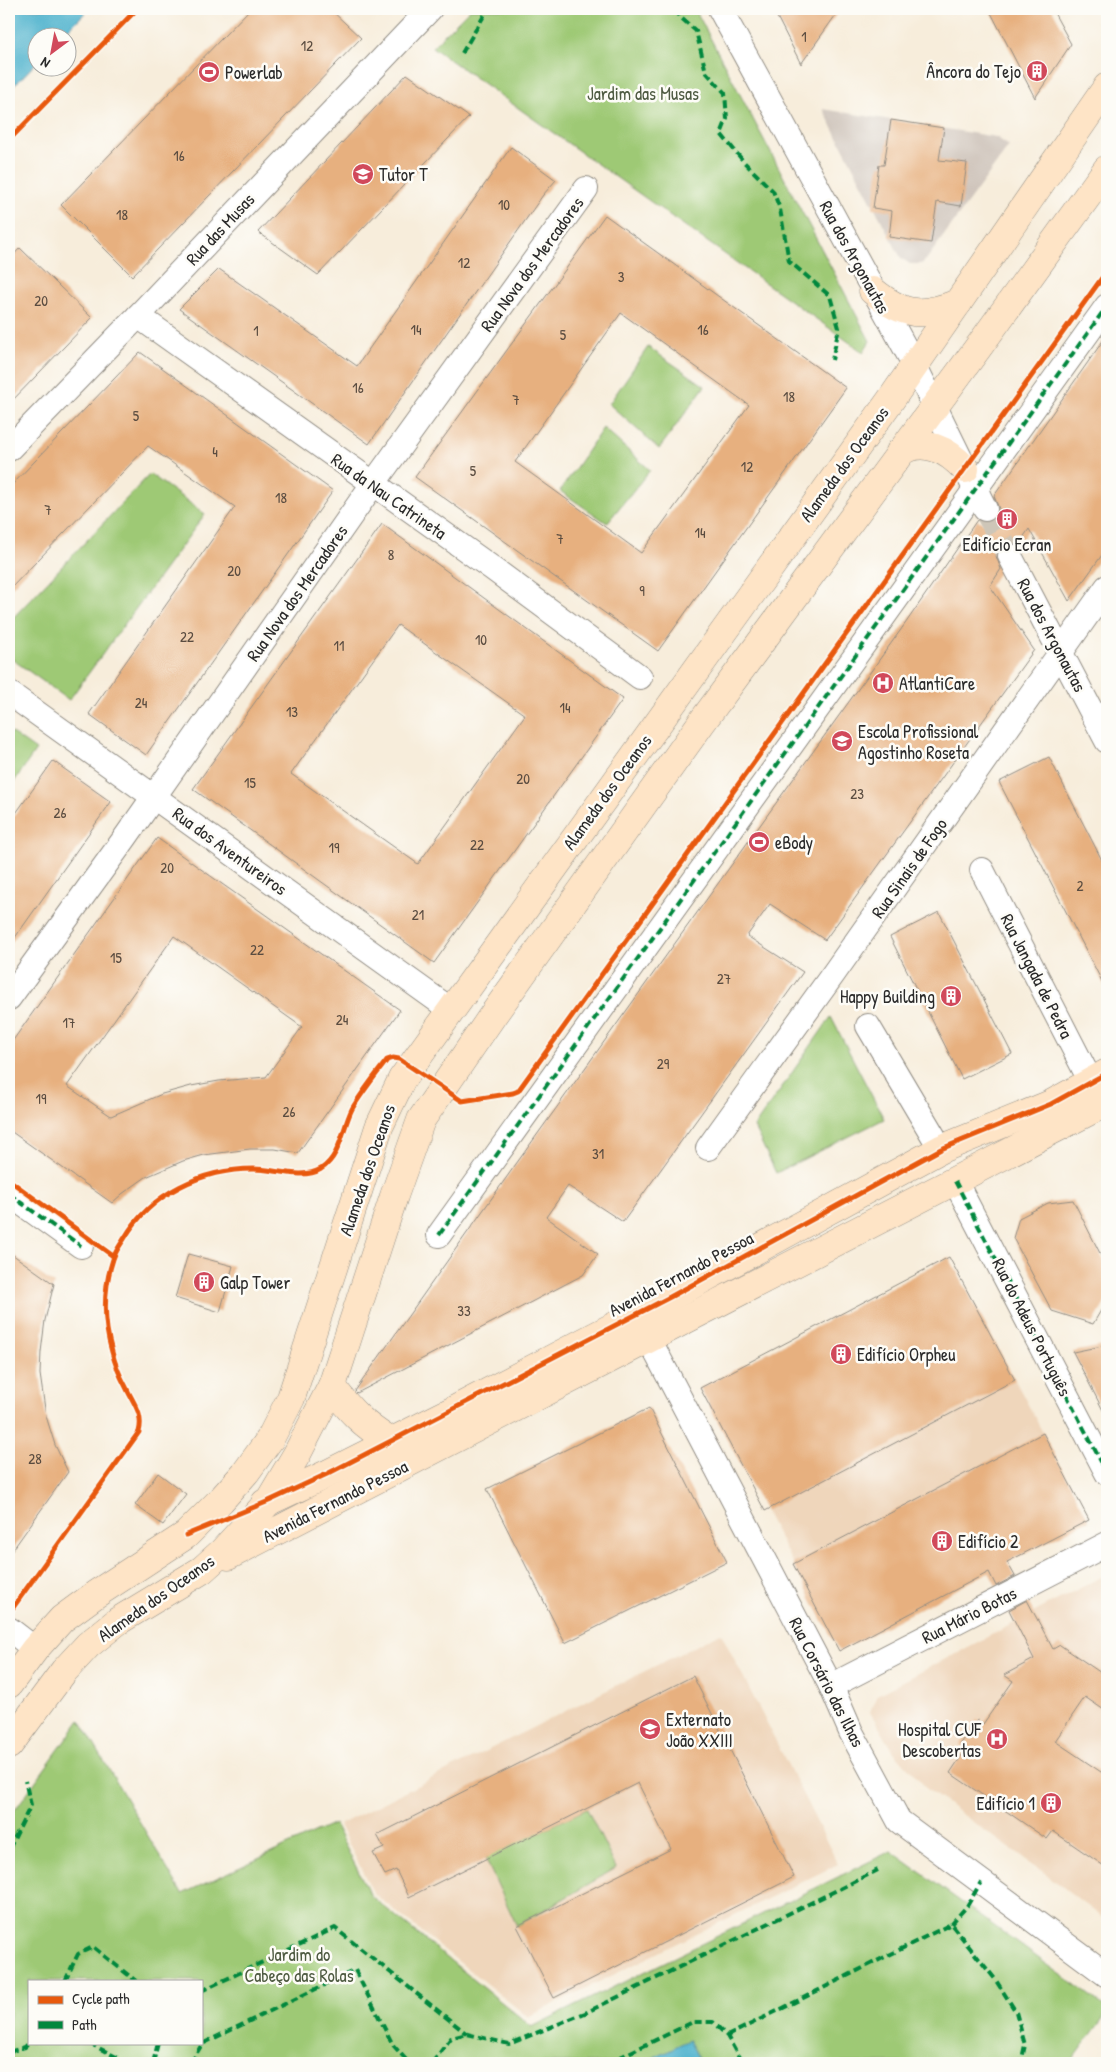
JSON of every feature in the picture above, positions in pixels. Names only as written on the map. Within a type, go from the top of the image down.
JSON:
[{"type":"main road","name":"Alameda dos Oceanos","points":[[186,1535],[246,1472],[270,1440],[291,1398],[385,1114],[402,1079],[915,366],[1107,87]]},
{"type":"main road","name":"Alameda dos Oceanos","points":[[9,1745],[64,1671],[88,1645],[118,1621],[202,1570],[222,1552],[269,1501],[297,1454],[332,1386],[421,1120],[493,1015],[696,730],[1107,169]]},
{"type":"main road","points":[[874,291],[892,305],[909,312],[928,313],[958,302]]},
{"type":"main road","points":[[900,452],[915,446],[932,447],[948,453],[975,489]]},
{"type":"main road","name":"Avenida Fernando Pessoa","points":[[269,1501],[391,1442],[670,1297],[941,1149],[1051,1104],[1102,1086]]},
{"type":"main road","name":"Avenida Fernando Pessoa","points":[[202,1570],[295,1520],[649,1340],[955,1181],[1102,1086]]},
{"type":"main road","points":[[332,1386],[347,1408],[368,1427],[391,1442]]},
{"type":"main road","points":[[246,1472],[269,1501],[295,1520]]},
{"type":"main road","name":"Alameda dos Oceanos","points":[[9,1684],[35,1649],[62,1619],[96,1594],[186,1535],[269,1501]]},
{"type":"street","name":"Rua das Musas","points":[[9,448],[138,316],[430,9]]},
{"type":"street","name":"Rua dos Argonautas","points":[[721,9],[915,366],[975,489]]},
{"type":"street","name":"Rua Nova dos Mercadores","points":[[9,998],[586,189]]},
{"type":"street","points":[[439,1235],[1107,306]]},
{"type":"street","name":"Rua da Nau Catrineta","points":[[138,316],[640,677]]},
{"type":"street","name":"Rua dos Argonautas","points":[[1010,556],[1035,606],[1062,651],[1107,741]]},
{"type":"street","name":"Rua Sinais de Fogo","points":[[708,1148],[1107,587]]},
{"type":"street","name":"Rua dos Aventureiros","points":[[9,693],[451,1010]]},
{"type":"street","name":"Rua Jangada de Pedra","points":[[982,870],[1102,1086]]},
{"type":"street","points":[[868,1026],[941,1149]]},
{"type":"street","name":"Rua do Adeus Português","points":[[955,1181],[1107,1473]]},
{"type":"street","points":[[9,1194],[81,1246]]},
{"type":"street","name":"Rua Corsário das Ilhas","points":[[636,1313],[831,1686],[852,1732],[898,1821],[1107,1975]]},
{"type":"street","name":"Rua Mário Botas","points":[[831,1686],[1107,1544]]},
{"type":"street","points":[[9,1629],[35,1649]]},
{"type":"shaded area","points":[[823,109],[996,137],[1009,146],[926,260],[921,264],[910,264],[901,258]]},
{"type":"shaded area","name":"Edifício 2","points":[[1015,1380],[1089,1520],[839,1651],[765,1511]]},
{"type":"shaded area","name":"Hospital CUF Descobertas","points":[[1107,1574],[1107,1921],[1046,1874],[928,1790],[894,1752],[870,1712],[877,1695]]},
{"type":"shaded area","name":"Externato João XXIII","points":[[721,1633],[838,1864],[528,2017],[374,1894],[339,1825]]},
{"type":"green space","name":"Jardim das Musas","points":[[470,9],[695,9],[870,341],[863,352],[432,47]]},
{"type":"green space","points":[[648,347],[705,386],[659,449],[609,404]]},
{"type":"green space","points":[[603,428],[650,470],[607,523],[560,491]]},
{"type":"green space","points":[[150,474],[205,514],[69,700],[9,657],[9,622]]},
{"type":"green space","points":[[9,731],[36,750],[9,789]]},
{"type":"green space","points":[[831,1017],[884,1119],[776,1173],[754,1127]]},
{"type":"green space","name":"Jardim do Cabeço das Rolas","points":[[80,1720],[182,1894],[334,1824],[371,1896],[532,2027],[891,1851],[1107,2008],[1107,2013],[1070,2063],[9,2063],[9,1818]]},
{"type":"green space","points":[[587,1809],[616,1868],[517,1926],[485,1858]]},
{"type":"water","points":[[9,9],[89,9],[70,28],[28,28],[28,71],[9,91]]},
{"type":"water","points":[[689,2040],[701,2063],[642,2063]]},
{"type":"building","points":[[250,9],[330,9],[361,38],[132,276],[61,205]]},
{"type":"building","points":[[773,9],[840,9],[801,64]]},
{"type":"building","name":"Âncora do Tejo","points":[[989,9],[1052,9],[1071,44],[1035,98]]},
{"type":"building","name":"Tutor T","points":[[407,74],[469,117],[318,275],[258,232]]},
{"type":"building","points":[[891,120],[944,128],[939,160],[967,163],[961,206],[937,202],[931,243],[889,237],[892,211],[873,208],[879,165],[884,165]]},
{"type":"building","points":[[511,147],[556,180],[543,195],[369,444],[179,309],[219,269],[357,366]]},
{"type":"building","points":[[605,215],[846,388],[658,651],[415,477]],"holes":[[[621,313],[749,405],[641,553],[515,462]]]},
{"type":"building","points":[[20,248],[92,318],[9,404],[9,260]]},
{"type":"building","points":[[1107,335],[1107,548],[1069,601],[1029,529],[1018,545],[1010,542],[1003,544],[999,548],[996,556],[1001,569],[990,586],[1034,650],[825,940],[770,904],[747,936],[803,972],[623,1222],[568,1186],[546,1217],[598,1254],[583,1275],[357,1393],[355,1391],[516,1164],[905,624],[977,520],[985,523],[991,522],[996,517],[999,509],[994,496]]},
{"type":"building","points":[[140,352],[333,491],[146,755],[89,714],[235,507],[148,446],[9,590],[9,488]]},
{"type":"building","points":[[382,524],[623,699],[434,963],[193,789]],"holes":[[[398,625],[525,715],[418,864],[291,774]]]},
{"type":"building","points":[[1049,757],[1107,870],[1107,991],[999,782]]},
{"type":"building","points":[[53,761],[111,802],[9,946],[9,823]]},
{"type":"building","points":[[157,838],[400,1010],[298,1153],[275,1149],[250,1149],[204,1155],[183,1161],[146,1177],[112,1203],[9,1130],[9,1046]],"holes":[[[174,936],[302,1027],[266,1077],[219,1081],[191,1086],[162,1094],[111,1116],[67,1086]]]},
{"type":"building","name":"Happy Building","points":[[939,912],[1012,1054],[962,1079],[890,937]]},
{"type":"building","points":[[1073,1200],[1107,1267],[1107,1300],[1093,1324],[1052,1311],[1013,1238],[1019,1218],[1048,1203]]},
{"type":"building","points":[[9,1252],[54,1284],[45,1320],[40,1374],[46,1416],[55,1445],[68,1472],[9,1555]]},
{"type":"building","name":"Galp Tower","points":[[188,1254],[233,1266],[220,1312],[175,1298]]},
{"type":"building","points":[[949,1257],[1015,1380],[765,1511],[700,1388]]},
{"type":"building","points":[[1107,1345],[1107,1418],[1073,1352]]},
{"type":"building","points":[[649,1408],[727,1562],[565,1643],[487,1489]]},
{"type":"building","name":"Edifício 2","points":[[1043,1433],[1089,1520],[1007,1562],[1015,1576],[996,1586],[989,1572],[839,1651],[793,1564]]},
{"type":"building","points":[[158,1473],[186,1494],[163,1525],[135,1505]]},
{"type":"building","name":"Edifício 1","points":[[1027,1600],[1053,1649],[1060,1645],[1107,1677],[1107,1712],[1085,1697],[1055,1741],[1107,1776],[1107,1868],[1053,1831],[1047,1839],[950,1773],[966,1749],[960,1745],[977,1720],[983,1724],[1013,1681],[1004,1675],[1034,1659],[1009,1610]]},
{"type":"building","points":[[693,1676],[794,1877],[554,1998],[517,1926],[671,1849],[638,1783],[409,1897],[396,1870],[385,1875],[373,1853],[384,1848],[377,1835]]},
{"type":"tunnel","points":[[985,509],[1010,556]]},
{"type":"marked path","points":[[462,53],[488,9]]},
{"type":"marked path","points":[[676,9],[680,17],[696,31],[706,72],[725,93],[727,119],[721,134],[744,162],[773,191],[780,209],[789,261],[830,296],[839,328],[832,360]]},
{"type":"marked path","points":[[439,1235],[1107,306]]},
{"type":"marked path","points":[[955,1181],[1107,1473]]},
{"type":"marked path","points":[[9,1194],[81,1246]]},
{"type":"marked path","points":[[9,1849],[31,1805],[25,1781]]},
{"type":"marked path","points":[[432,2063],[451,2038],[467,2034],[509,2044],[585,2013],[878,1870]]},
{"type":"marked path","points":[[951,1924],[967,1906],[981,1882]]},
{"type":"marked path","points":[[727,2036],[951,1924],[995,1979],[1016,2012],[1025,2045],[1021,2063]]},
{"type":"marked path","points":[[202,1991],[335,1928],[467,2034]]},
{"type":"marked path","points":[[65,1980],[78,1954],[93,1947],[135,1980]]},
{"type":"marked path","points":[[191,2063],[202,2044],[355,1970],[393,2045],[409,2063]]},
{"type":"marked path","points":[[608,2063],[693,2022],[713,2022],[727,2036],[742,2063]]},
{"type":"marked path","points":[[9,2052],[25,2047],[28,2044]]},
{"type":"marked path","points":[[91,2044],[128,2063]]},
{"type":"marked path","points":[[153,2063],[158,2044]]},
{"type":"cycle path","points":[[9,140],[137,9]]},
{"type":"cycle path","points":[[9,1613],[139,1432],[139,1414],[112,1352],[105,1306],[107,1282],[114,1256],[135,1223],[163,1197],[197,1179],[216,1173],[262,1169],[306,1174],[321,1169],[328,1164],[337,1150],[352,1109],[387,1060],[399,1059],[462,1101],[518,1091],[1107,271]]},
{"type":"cycle path","points":[[186,1535],[269,1501],[327,1474],[670,1297],[941,1149],[1051,1104],[1107,1073]]},
{"type":"cycle path","points":[[9,1180],[113,1256]]},
{"type":"place","name":"Âncora do Tejo","points":[[1037,71]]},
{"type":"place","name":"Powerlab","points":[[209,72]]},
{"type":"place","name":"Tutor T","points":[[363,174]]},
{"type":"place","name":"Edifício Ecran","points":[[1007,519]]},
{"type":"place","name":"AtlantiCare","points":[[883,683]]},
{"type":"place","name":"Escola Profissional Agostinho Roseta","points":[[842,741]]},
{"type":"place","name":"eBody","points":[[759,842]]},
{"type":"place","name":"Happy Building","points":[[951,996]]},
{"type":"place","name":"Galp Tower","points":[[204,1282]]},
{"type":"place","name":"Edifício Orpheu","points":[[841,1354]]},
{"type":"place","name":"Edifício 2","points":[[942,1541]]},
{"type":"place","name":"Externato João XXIII","points":[[650,1729]]},
{"type":"place","name":"Hospital CUF Descobertas","points":[[997,1739]]},
{"type":"place","name":"Edifício 1","points":[[1051,1803]]}]
